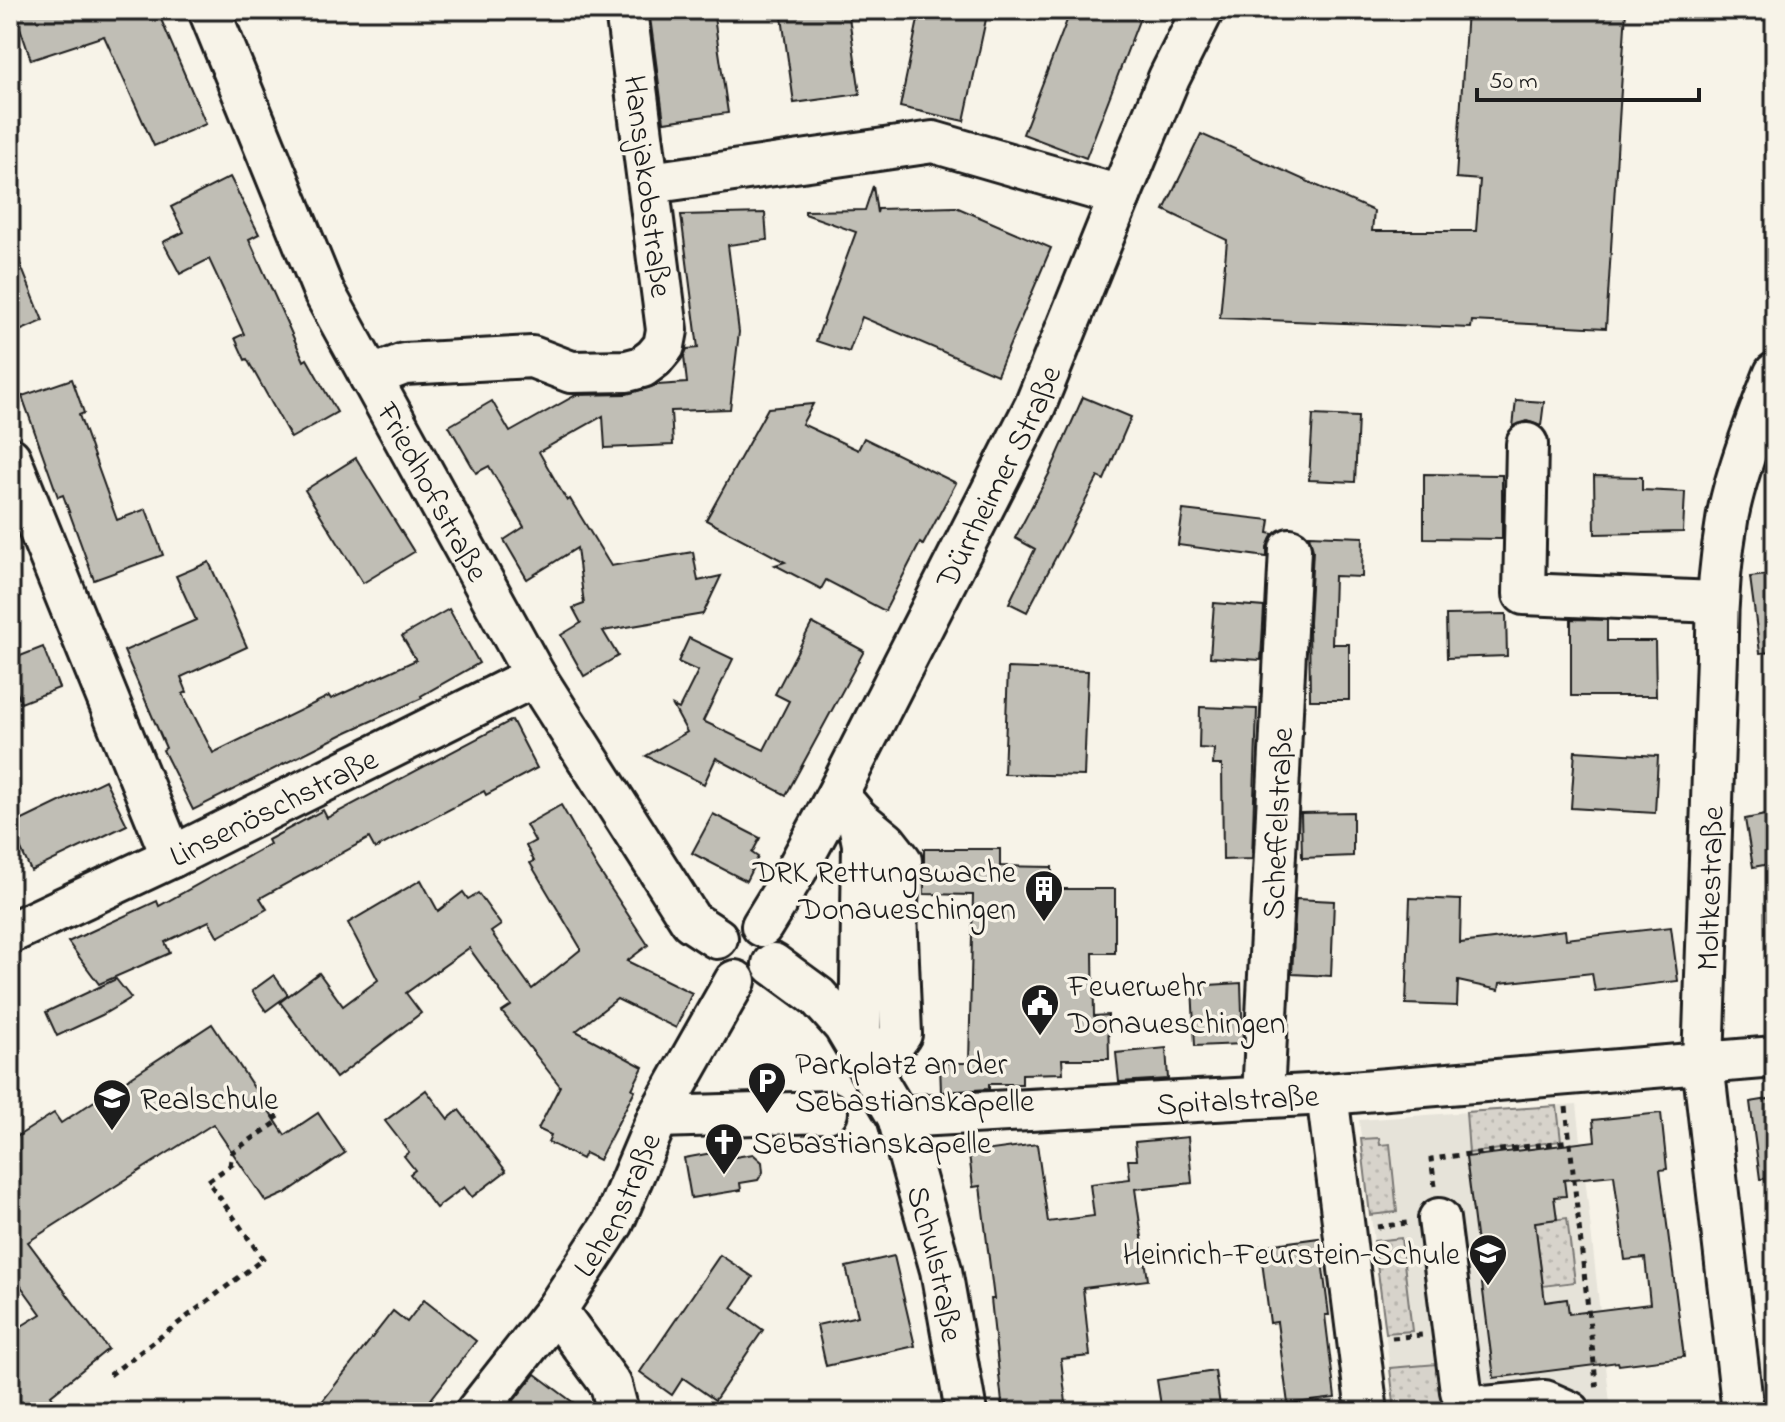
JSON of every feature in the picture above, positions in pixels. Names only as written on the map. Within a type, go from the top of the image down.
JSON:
[{"type":"street","name":"Friedhofstraße","points":[[209,10],[324,292],[370,377],[535,676],[691,921],[717,938]]},
{"type":"street","name":"Hansjakobstraße","points":[[370,377],[404,364],[532,357],[571,372],[627,371],[642,367],[664,346],[667,330],[626,10]]},
{"type":"street","name":"Dürrheimer Straße","points":[[762,926],[797,869],[847,807],[1035,406],[1169,78],[1203,10]]},
{"type":"street","points":[[650,183],[933,142],[1120,196]]},
{"type":"street","name":"Moltkestraße","points":[[1743,1412],[1703,1063],[1717,671],[1716,602],[1729,511],[1775,373]]},
{"type":"street","points":[[1527,444],[1524,594],[1716,602]]},
{"type":"street","points":[[10,458],[172,857]]},
{"type":"street","name":"Scheffelstraße","points":[[1263,1097],[1290,549]]},
{"type":"street","name":"Linsenöschstraße","points":[[10,933],[172,857],[535,676]]},
{"type":"street","points":[[847,807],[863,844],[867,1062]]},
{"type":"street","points":[[749,921],[762,926],[774,942],[773,964],[758,980],[747,983],[735,981],[716,964],[714,951],[717,938],[725,928],[736,922],[749,921]]},
{"type":"street","points":[[773,964],[818,997],[844,1026],[898,1117]]},
{"type":"street","name":"Lehenstraße","points":[[476,1412],[556,1310],[613,1223],[658,1117],[735,981]]},
{"type":"street","name":"Spitalstraße","points":[[898,1117],[1327,1094],[1775,1057]]},
{"type":"street","points":[[1327,1094],[1367,1412]]},
{"type":"street","points":[[658,1117],[827,1112]]},
{"type":"street","name":"Schulstraße","points":[[898,1117],[941,1270],[966,1412]]},
{"type":"street","points":[[1439,1219],[1461,1391],[1469,1403],[1485,1407],[1545,1401],[1584,1405]]},
{"type":"street","points":[[556,1310],[611,1385],[618,1412]]},
{"type":"path","points":[[1563,1074],[1570,1141],[1584,1405]]},
{"type":"path","points":[[230,1166],[232,1152],[279,1121],[264,1098]]},
{"type":"path","points":[[1345,1231],[1439,1219],[1431,1159],[1570,1141]]},
{"type":"path","points":[[110,1375],[263,1259],[208,1181],[237,1161]]},
{"type":"path","points":[[1359,1339],[1454,1333]]},
{"type":"shaded area","name":"Heinrich-Feurstein-Schule","points":[[1577,1104],[1611,1412],[1395,1412],[1359,1120]]},
{"type":"shaded area","points":[[1557,1106],[1561,1141],[1469,1153],[1466,1112]]},
{"type":"shaded area","points":[[1379,1138],[1380,1145],[1390,1144],[1397,1212],[1370,1215],[1361,1139]]},
{"type":"shaded area","points":[[1567,1218],[1575,1282],[1543,1286],[1535,1222]]},
{"type":"shaded area","points":[[1401,1238],[1412,1331],[1386,1333],[1374,1241]]},
{"type":"shaded area","points":[[1437,1364],[1443,1412],[1395,1412],[1390,1368]]},
{"type":"building","points":[[14,10],[157,10],[206,124],[154,146],[104,36],[31,60]]},
{"type":"building","points":[[649,10],[713,10],[728,113],[664,122]]},
{"type":"building","points":[[781,10],[848,10],[860,94],[794,103]]},
{"type":"building","points":[[920,10],[988,10],[964,121],[900,107]]},
{"type":"building","points":[[1071,10],[1143,10],[1086,158],[1023,134]]},
{"type":"building","points":[[1467,10],[1626,10],[1606,328],[1472,321],[1471,328],[1220,318],[1227,240],[1164,210],[1201,134],[1374,211],[1372,231],[1476,231],[1480,180],[1456,178]]},
{"type":"building","points":[[230,177],[259,234],[249,239],[304,361],[307,359],[337,412],[291,438],[245,360],[235,338],[244,334],[209,259],[180,274],[163,242],[184,232],[171,207]]},
{"type":"building","points":[[873,186],[877,213],[878,209],[956,207],[1051,248],[997,375],[862,317],[849,352],[816,341],[856,232],[805,214],[805,211],[865,210]]},
{"type":"building","points":[[765,213],[767,240],[728,245],[739,332],[730,409],[671,411],[673,445],[605,448],[603,416],[539,452],[567,501],[570,499],[611,566],[693,552],[698,581],[721,576],[703,614],[603,631],[618,656],[584,676],[561,635],[581,623],[573,608],[584,604],[577,548],[527,579],[504,540],[524,527],[489,466],[476,473],[449,426],[492,401],[510,432],[576,395],[627,394],[657,385],[687,383],[684,356],[687,349],[698,348],[681,215]]},
{"type":"building","points":[[10,242],[43,321],[10,335]]},
{"type":"building","points":[[72,379],[84,413],[79,415],[117,520],[146,509],[163,555],[94,580],[63,495],[58,497],[22,396]]},
{"type":"building","points":[[1083,397],[1131,417],[1104,480],[1098,477],[1027,612],[1009,603],[1035,549],[1015,538],[1050,472]]},
{"type":"building","points":[[1516,400],[1544,402],[1541,426],[1527,421],[1513,427]]},
{"type":"building","points":[[813,404],[802,424],[858,450],[864,438],[956,483],[885,611],[826,580],[821,589],[775,565],[785,562],[706,520],[768,408]]},
{"type":"building","points":[[1313,415],[1358,417],[1355,482],[1309,480]]},
{"type":"building","points":[[356,458],[414,552],[363,583],[305,490]]},
{"type":"building","points":[[1424,474],[1502,475],[1502,539],[1424,538]]},
{"type":"building","points":[[1594,476],[1642,477],[1642,490],[1685,492],[1683,532],[1595,534]]},
{"type":"building","points":[[1183,510],[1270,520],[1268,533],[1273,534],[1267,547],[1267,557],[1178,545]]},
{"type":"building","points":[[1309,535],[1363,537],[1362,577],[1334,576],[1332,644],[1349,644],[1349,700],[1310,700],[1309,623],[1313,550]]},
{"type":"building","points":[[209,562],[247,647],[181,677],[187,692],[183,694],[213,753],[329,696],[331,699],[416,660],[402,636],[449,609],[479,663],[422,698],[347,732],[193,810],[163,750],[166,748],[124,651],[196,620],[176,576]]},
{"type":"building","points":[[1775,574],[1775,652],[1760,653],[1750,577]]},
{"type":"building","points":[[1214,603],[1264,607],[1261,660],[1210,657]]},
{"type":"building","points":[[1506,614],[1507,656],[1447,658],[1446,615]]},
{"type":"building","points":[[1571,619],[1607,620],[1607,641],[1655,641],[1656,696],[1571,696]]},
{"type":"building","points":[[812,623],[864,651],[786,795],[716,758],[704,784],[646,756],[687,732],[673,706],[679,709],[698,671],[678,662],[689,638],[733,659],[703,721],[764,750],[789,701],[775,694]]},
{"type":"building","points":[[43,647],[59,688],[21,703],[10,674],[10,660]]},
{"type":"building","points":[[1008,668],[1088,671],[1084,776],[1004,774]]},
{"type":"building","points":[[1200,707],[1257,709],[1252,859],[1223,860],[1222,765],[1213,765],[1214,749],[1199,748]]},
{"type":"building","points":[[512,720],[537,768],[486,795],[484,791],[375,849],[369,838],[260,898],[267,909],[218,937],[209,921],[165,942],[170,953],[99,984],[68,942],[157,901],[159,906],[270,844],[268,840],[323,810],[327,818]]},
{"type":"building","points":[[1575,751],[1658,756],[1655,813],[1571,808]]},
{"type":"building","points":[[105,780],[127,825],[31,871],[10,826]]},
{"type":"building","points":[[561,805],[648,945],[627,961],[692,993],[676,1028],[617,999],[576,1031],[643,1067],[632,1089],[635,1090],[599,1160],[585,1153],[582,1159],[548,1142],[551,1135],[538,1129],[560,1086],[502,1012],[511,1006],[469,948],[406,993],[421,1013],[336,1078],[280,1002],[319,973],[343,1006],[378,980],[348,923],[421,880],[438,911],[463,892],[468,899],[478,893],[501,925],[491,932],[532,989],[580,950],[530,863],[534,861],[526,846],[535,841],[526,825]]},
{"type":"building","points":[[1353,812],[1353,856],[1302,858],[1301,813]]},
{"type":"building","points":[[1775,813],[1775,863],[1753,867],[1745,819]]},
{"type":"building","points":[[713,814],[760,838],[752,853],[758,857],[746,881],[692,853]]},
{"type":"building","points":[[924,849],[1000,849],[1000,866],[1052,867],[1052,889],[1115,889],[1115,953],[1093,953],[1094,1016],[1108,1015],[1109,1059],[1062,1059],[1063,1073],[1022,1074],[1022,1084],[989,1084],[989,1089],[941,1092],[940,1063],[969,1063],[973,895],[924,894]]},
{"type":"building","points":[[1410,898],[1461,900],[1460,943],[1565,930],[1566,939],[1671,927],[1678,981],[1595,991],[1592,973],[1500,983],[1499,990],[1458,981],[1457,1006],[1406,1004]]},
{"type":"building","points":[[1296,899],[1334,901],[1331,976],[1292,974]]},
{"type":"building","points":[[274,975],[288,995],[266,1011],[252,991]]},
{"type":"building","points":[[116,979],[131,998],[57,1036],[46,1012]]},
{"type":"building","points":[[1241,983],[1243,1044],[1195,1046],[1192,986]]},
{"type":"building","points":[[212,1024],[285,1135],[318,1113],[345,1153],[286,1193],[266,1202],[213,1124],[28,1242],[108,1349],[51,1395],[62,1412],[10,1412],[10,1333],[41,1314],[10,1271],[10,1141],[54,1113],[61,1123]]},
{"type":"building","points":[[1166,1048],[1168,1079],[1119,1082],[1116,1053]]},
{"type":"building","points":[[426,1090],[448,1119],[459,1110],[506,1171],[472,1197],[464,1187],[436,1208],[410,1174],[415,1170],[404,1156],[409,1152],[385,1121]]},
{"type":"building","points":[[1775,1098],[1775,1178],[1760,1179],[1750,1102]]},
{"type":"building","points":[[1661,1113],[1667,1169],[1660,1170],[1684,1357],[1494,1378],[1466,1157],[1595,1141],[1593,1120]],"holes":[[[1614,1175],[1625,1260],[1645,1258],[1650,1304],[1569,1314],[1567,1299],[1545,1302],[1535,1222],[1557,1219],[1554,1197],[1566,1196],[1564,1180]]]},
{"type":"building","points":[[1188,1137],[1192,1183],[1135,1189],[1148,1280],[1083,1288],[1090,1356],[1061,1359],[1067,1412],[1003,1412],[991,1299],[994,1299],[980,1186],[973,1187],[969,1153],[1037,1144],[1048,1222],[1094,1216],[1090,1184],[1130,1179],[1128,1160],[1137,1160],[1135,1142]]},
{"type":"building","name":"Sebastianskapelle","points":[[734,1149],[735,1157],[753,1154],[762,1162],[763,1172],[758,1180],[740,1183],[741,1190],[691,1198],[684,1158]]},
{"type":"building","points":[[1319,1238],[1335,1398],[1288,1404],[1277,1322],[1270,1323],[1260,1246]]},
{"type":"building","points":[[720,1255],[753,1277],[732,1308],[763,1330],[715,1400],[683,1378],[672,1395],[640,1372]]},
{"type":"building","points":[[894,1256],[915,1346],[826,1366],[817,1325],[858,1316],[846,1267]]},
{"type":"building","points":[[424,1300],[476,1341],[421,1412],[314,1412],[393,1311],[407,1322]]},
{"type":"building","points":[[1215,1371],[1221,1412],[1162,1412],[1157,1380]]},
{"type":"building","points":[[535,1374],[586,1412],[505,1412]]},
{"type":"place","name":"DRK Rettungswache Donaueschingen","points":[[1044,923]]},
{"type":"place","name":"Feuerwehr Donaueschingen","points":[[1040,1037]]},
{"type":"place","name":"Parkplatz an der Sebastianskapelle","points":[[767,1115]]},
{"type":"place","name":"Realschule","points":[[112,1132]]},
{"type":"place","name":"Sebastianskapelle","points":[[724,1176]]},
{"type":"place","name":"Heinrich-Feurstein-Schule","points":[[1488,1287]]}]
